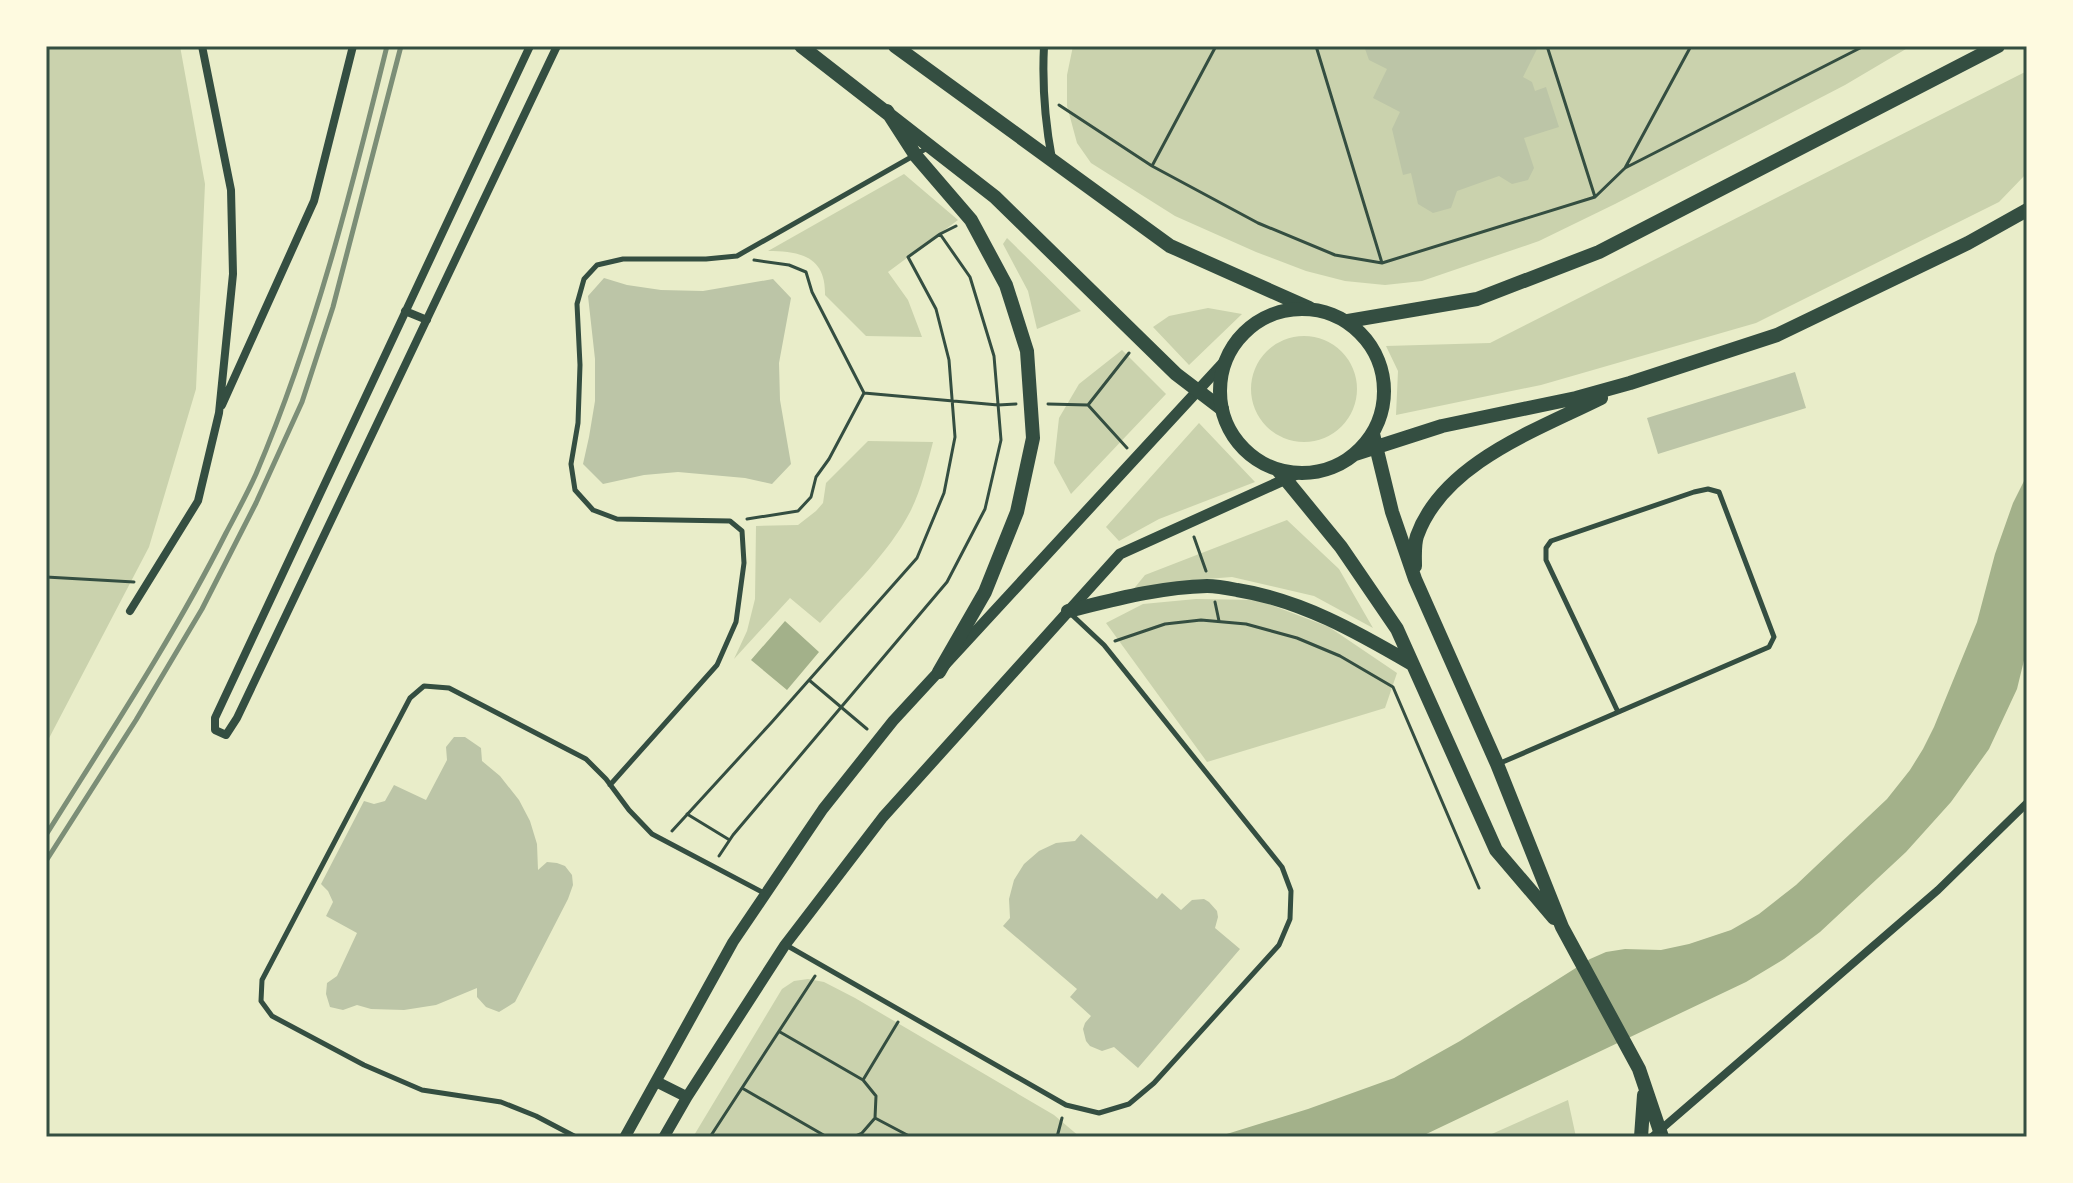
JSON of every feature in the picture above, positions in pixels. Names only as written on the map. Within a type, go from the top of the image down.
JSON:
[{"type":"main road","points":[[801,46],[995,197],[1176,374],[1222,409]]},
{"type":"main road","points":[[895,46],[1170,246],[1309,308],[1329,312],[1348,321],[1367,338],[1380,361],[1385,385],[1374,441],[1392,512],[1415,579],[1497,764],[1562,927],[1639,1069],[1658,1135]]},
{"type":"main road","points":[[1348,321],[1477,299],[1599,252],[1998,46]]},
{"type":"main road","points":[[887,111],[916,156],[971,220],[1006,285],[1027,351],[1033,438],[1017,512],[985,592],[939,672]]},
{"type":"main road","points":[[1287,474],[1321,471],[1339,464],[1374,441],[1576,398],[1777,335],[1968,243],[2027,210]]},
{"type":"main road","points":[[1309,308],[1283,310],[1258,321],[1239,338],[1226,360],[1220,385],[1222,409],[1229,429],[1242,447],[1258,460],[1287,474],[1397,629],[1496,850],[1562,927]]},
{"type":"main road","points":[[1415,579],[1416,538],[1444,490],[1465,470],[1535,429],[1630,383]]},
{"type":"main road","points":[[1068,611],[1178,588],[1211,586],[1253,592],[1312,611],[1413,664]]},
{"type":"main road","points":[[1641,1137],[1644,1086]]},
{"type":"street","points":[[130,611],[198,501],[219,413],[233,274],[231,190],[202,46]]},
{"type":"street","points":[[219,413],[314,201],[353,46]]},
{"type":"street","points":[[530,46],[215,718],[215,730],[226,735],[237,718],[557,46]]},
{"type":"street","points":[[1044,46],[1046,126],[1052,160]]},
{"type":"street","points":[[405,311],[427,320]]},
{"type":"street","points":[[625,1137],[733,942],[823,809],[879,739],[939,672],[1226,360]]},
{"type":"street","points":[[664,1137],[785,945],[883,817],[1120,554],[1287,474]]},
{"type":"street","points":[[1658,1135],[1938,890],[2027,803]]},
{"type":"street","points":[[657,1082],[687,1097]]},
{"type":"lane","points":[[610,785],[717,665],[736,622],[744,563],[742,531],[730,521],[617,519],[593,510],[575,490],[571,464],[578,423],[580,365],[577,304],[584,279],[597,265],[623,259],[737,256],[931,146]]},
{"type":"lane","points":[[1497,764],[1618,712],[1769,647],[1774,637],[1719,492],[1708,489],[1694,492],[1551,541],[1546,548],[1546,560],[1618,712]]},
{"type":"lane","points":[[785,945],[1066,1105],[1099,1113],[1129,1104],[1154,1083],[1279,945],[1290,919],[1291,891],[1282,867],[1104,645],[1068,611]]},
{"type":"lane","points":[[576,1137],[501,1102],[422,1090],[364,1065],[272,1016],[261,1001],[262,980],[410,698],[424,686],[449,688],[586,759],[652,834],[765,894]]},
{"type":"path","points":[[1152,166],[1216,46]]},
{"type":"path","points":[[1316,46],[1382,263]]},
{"type":"path","points":[[1547,46],[1595,197]]},
{"type":"path","points":[[1625,168],[1691,46]]},
{"type":"path","points":[[1044,96],[1152,166],[1258,223],[1335,255],[1382,263],[1595,197],[1625,168],[1864,46]]},
{"type":"path","points":[[663,839],[917,558],[944,493],[955,437],[949,360],[936,309],[908,257],[940,234],[971,220]]},
{"type":"path","points":[[712,865],[729,840],[947,582],[985,509],[1001,440],[994,356],[970,277],[940,234]]},
{"type":"path","points":[[737,256],[789,265],[806,272],[812,292],[864,393]]},
{"type":"path","points":[[1088,405],[1140,339]]},
{"type":"path","points":[[864,393],[998,405],[1088,405],[1135,456]]},
{"type":"path","points":[[730,521],[798,511],[811,497],[816,477],[864,393]]},
{"type":"path","points":[[46,577],[148,582]]},
{"type":"path","points":[[1104,645],[1165,624],[1201,620],[1246,624],[1297,638],[1340,656],[1393,687],[1479,888]]},
{"type":"path","points":[[809,680],[879,739]]},
{"type":"path","points":[[687,814],[729,840]]},
{"type":"path","points":[[710,1137],[822,966]]},
{"type":"path","points":[[863,1080],[903,1013]]},
{"type":"path","points":[[779,1032],[863,1080],[876,1096],[875,1118],[862,1133],[853,1137]]},
{"type":"path","points":[[742,1088],[827,1137]]},
{"type":"path","points":[[1057,1137],[1066,1105]]},
{"type":"path","points":[[875,1118],[911,1137]]},
{"type":"shaded area","points":[[46,46],[180,46],[205,184],[196,389],[149,547],[46,744]]},
{"type":"shaded area","points":[[1073,46],[1911,46],[1845,85],[1539,241],[1422,281],[1385,285],[1345,281],[1306,271],[1256,252],[1175,216],[1091,163],[1077,143],[1067,106],[1067,75]]},
{"type":"shaded area","points":[[2027,71],[2027,173],[1999,202],[1756,323],[1541,385],[1396,415],[1398,371],[1386,346],[1490,343]]},
{"type":"shaded area","points":[[904,174],[958,220],[888,272],[908,300],[922,337],[866,336],[825,295],[824,282],[816,264],[801,255],[768,251]]},
{"type":"shaded area","points":[[1007,238],[1081,311],[1037,329],[1028,291],[1003,244]]},
{"type":"shaded area","points":[[1208,308],[1242,314],[1189,365],[1153,327],[1169,316]]},
{"type":"shaded area","points":[[1304,336],[1324,340],[1342,351],[1353,369],[1357,389],[1353,409],[1342,427],[1324,438],[1304,442],[1284,438],[1266,427],[1255,409],[1251,389],[1255,369],[1266,351],[1284,340]]},
{"type":"shaded area","points":[[1122,350],[1166,394],[1071,494],[1054,463],[1059,418],[1079,384]]},
{"type":"shaded area","points":[[1199,423],[1255,482],[1159,519],[1119,541],[1106,527]]},
{"type":"shaded area","points":[[868,441],[933,442],[917,495],[901,527],[868,570],[820,623],[790,598],[734,659],[747,631],[755,599],[756,526],[798,525],[823,503],[826,483]]},
{"type":"shaded area","points":[[2027,475],[2027,648],[2017,689],[1989,749],[1951,802],[1906,852],[1820,932],[1746,982],[1420,1137],[1217,1137],[1394,1078],[1460,1041],[1590,959],[1625,949],[1661,950],[1731,930],[1759,914],[1796,885],[1887,799],[1923,749],[1977,622],[1995,554],[2013,503]]},
{"type":"shaded area","points":[[1287,520],[1339,569],[1373,628],[1314,596],[1232,577],[1193,580],[1132,591],[1145,575]]},
{"type":"shaded area","points":[[1196,599],[1258,600],[1329,627],[1397,673],[1385,708],[1207,762],[1106,623],[1143,604]]},
{"type":"shaded area","points":[[785,621],[819,652],[787,690],[751,660]]},
{"type":"shaded area","points":[[808,979],[824,982],[855,998],[1054,1115],[1080,1137],[693,1137],[782,989],[794,981]]},
{"type":"shaded area","points":[[1568,1100],[1576,1137],[1485,1137]]},
{"type":"building","points":[[1364,46],[1538,47],[1523,77],[1532,82],[1535,91],[1546,87],[1559,127],[1524,138],[1534,168],[1528,180],[1512,184],[1499,176],[1457,191],[1451,208],[1433,213],[1418,204],[1411,173],[1403,175],[1392,129],[1400,112],[1373,98],[1387,69],[1369,60]]},
{"type":"building","points":[[604,278],[661,290],[703,291],[773,279],[791,298],[779,363],[780,400],[791,464],[772,484],[745,478],[678,472],[644,475],[603,484],[583,464],[595,401],[595,359],[588,296]]},
{"type":"building","points":[[1795,372],[1806,408],[1658,454],[1647,418]]},
{"type":"building","points":[[454,737],[465,737],[481,748],[482,761],[500,776],[519,800],[537,844],[538,870],[547,862],[557,863],[565,866],[572,875],[573,885],[568,899],[515,1002],[499,1012],[486,1007],[477,997],[477,988],[436,1005],[404,1010],[371,1009],[357,1005],[343,1010],[330,1007],[327,983],[337,976],[357,933],[326,916],[333,902],[321,884],[364,801],[374,804],[385,801],[394,785],[426,800],[447,760],[446,747]]},
{"type":"building","points":[[1081,834],[1157,899],[1162,893],[1181,910],[1192,900],[1209,902],[1217,911],[1215,928],[1240,949],[1138,1068],[1114,1047],[1102,1051],[1090,1046],[1083,1029],[1091,1016],[1070,997],[1077,989],[1003,926],[1010,918],[1009,899],[1014,880],[1024,864],[1039,851],[1056,843],[1075,841]]},
{"type":"railway","points":[[46,835],[184,611],[256,474],[314,316],[387,46]]},
{"type":"railway","points":[[46,861],[202,609],[256,503],[302,402],[333,307],[401,46]]}]
